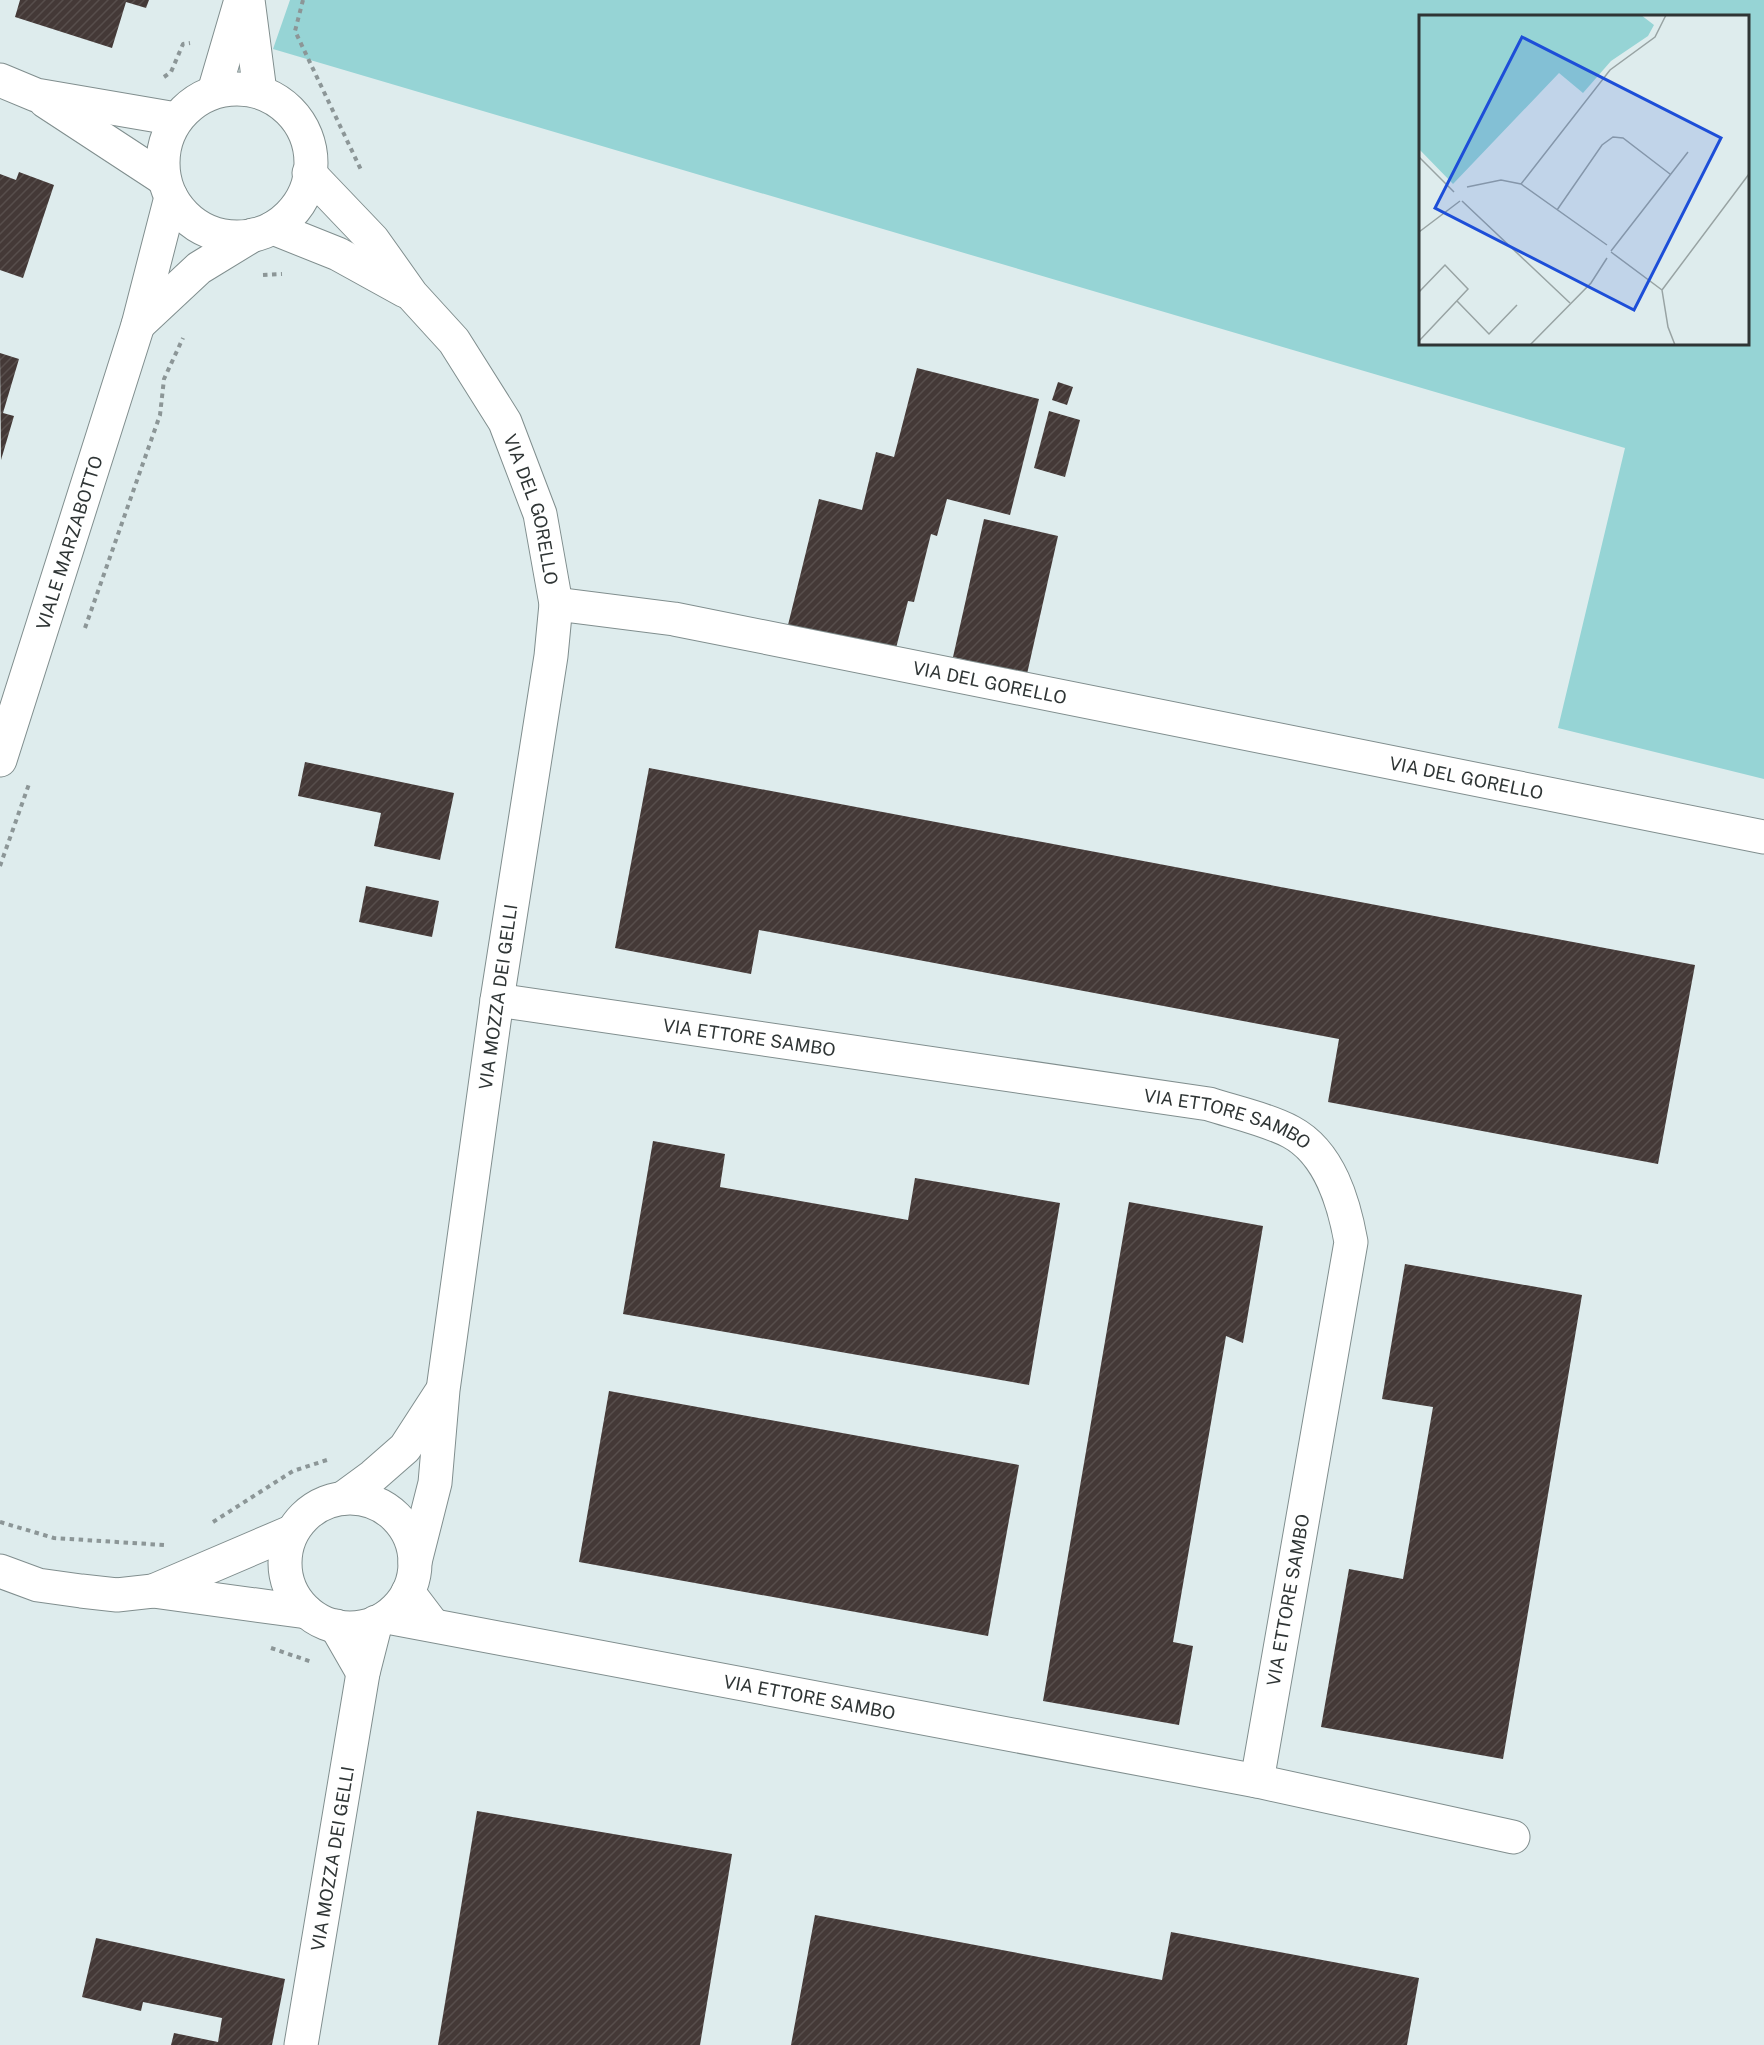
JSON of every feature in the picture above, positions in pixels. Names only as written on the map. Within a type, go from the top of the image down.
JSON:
[{"type":"street","points":[[214,92],[241,0]]},
{"type":"street","points":[[248,0],[261,92]]},
{"type":"street","points":[[0,80],[36,95],[167,188]]},
{"type":"street","points":[[237,88],[261,92],[280,102],[296,118],[307,137],[311,159],[301,201],[288,216],[263,232],[234,237],[215,234],[197,225],[182,213],[167,188],[163,159],[166,140],[176,119],[193,103],[214,92],[237,88]]},
{"type":"street","points":[[36,95],[176,119]]},
{"type":"street","name":"VIA DEL GORELLO","points":[[309,174],[373,240],[412,295],[454,341],[505,422],[540,514],[556,604],[674,619],[1764,837]]},
{"type":"street","name":"VIALE MARZABOTTO","points":[[0,760],[138,325],[167,188]]},
{"type":"street","name":"VIA DEL GORELLO","points":[[263,232],[321,248],[412,295]]},
{"type":"street","name":"VIALE MARZABOTTO","points":[[138,325],[199,268],[263,232]]},
{"type":"street","name":"VIA MOZZA DEI GELLI","points":[[411,1577],[435,1483],[443,1390],[497,1000],[551,656],[556,604]]},
{"type":"street","name":"VIA ETTORE SAMBO","points":[[497,1000],[1209,1104],[1292,1132],[1319,1156],[1343,1202],[1351,1242],[1257,1781]]},
{"type":"street","name":"VIA MOZZA DEI GELLI","points":[[343,1498],[405,1448],[443,1390]]},
{"type":"street","points":[[0,1571],[38,1585],[117,1595],[153,1591],[307,1612],[336,1626],[356,1627],[382,1620],[402,1602],[411,1577],[411,1540],[401,1522],[384,1508],[364,1499],[343,1498],[323,1503],[305,1515],[291,1532],[285,1553],[285,1575],[293,1596],[307,1612]]},
{"type":"street","points":[[153,1591],[291,1532]]},
{"type":"street","points":[[411,1577],[433,1625]]},
{"type":"street","name":"VIA MOZZA DEI GELLI","points":[[301,2045],[363,1673],[382,1620]]},
{"type":"street","name":"VIA ETTORE SAMBO","points":[[382,1620],[433,1625],[1257,1781],[1513,1837]]},
{"type":"street","points":[[336,1626],[363,1673]]},
{"type":"path","points":[[303,0],[295,31],[365,178],[345,210]]},
{"type":"path","points":[[253,279],[263,275],[305,274],[321,248]]},
{"type":"path","points":[[84,629],[160,415],[164,379],[179,343],[185,336]]},
{"type":"path","points":[[0,866],[32,776]]},
{"type":"path","points":[[210,1523],[294,1471],[335,1457]]},
{"type":"path","points":[[0,1522],[54,1538],[174,1545]]},
{"type":"shaded area","points":[[290,0],[1764,0],[1764,779],[1558,728],[1625,448],[273,49]]},
{"type":"building","points":[[20,0],[149,0],[146,8],[126,2],[112,48],[15,17]]},
{"type":"building","points":[[19,172],[54,185],[23,278],[0,270],[0,174],[16,180]]},
{"type":"building","points":[[0,353],[19,359],[3,413],[14,416],[1,460]]},
{"type":"building","points":[[917,368],[1039,399],[1010,515],[947,499],[937,536],[931,534],[914,602],[908,601],[894,656],[787,629],[819,499],[862,510],[876,452],[894,457]]},
{"type":"building","points":[[1058,382],[1073,387],[1067,405],[1052,400]]},
{"type":"building","points":[[1049,411],[1080,420],[1065,477],[1034,468]]},
{"type":"building","points":[[984,519],[1058,536],[1027,674],[953,657]]},
{"type":"building","points":[[305,762],[454,793],[440,860],[374,846],[381,813],[298,796]]},
{"type":"building","points":[[649,768],[1695,965],[1658,1164],[1328,1102],[1339,1039],[759,930],[751,974],[615,948]]},
{"type":"building","points":[[366,886],[439,901],[432,937],[359,922]]},
{"type":"building","points":[[653,1141],[725,1154],[720,1187],[908,1220],[915,1178],[1060,1203],[1029,1385],[623,1314]]},
{"type":"building","points":[[1129,1202],[1263,1226],[1243,1343],[1226,1336],[1173,1642],[1193,1646],[1179,1725],[1043,1701]]},
{"type":"building","points":[[1405,1264],[1582,1295],[1503,1759],[1321,1727],[1349,1569],[1403,1579],[1433,1407],[1382,1399]]},
{"type":"building","points":[[609,1391],[1019,1465],[988,1636],[579,1562]]},
{"type":"building","points":[[477,1811],[732,1854],[700,2045],[438,2045]]},
{"type":"building","points":[[815,1915],[1162,1980],[1171,1932],[1419,1978],[1407,2045],[791,2045]]},
{"type":"building","points":[[96,1938],[285,1979],[272,2045],[171,2045],[174,2033],[218,2042],[222,2018],[143,2002],[141,2011],[82,1997]]}]
